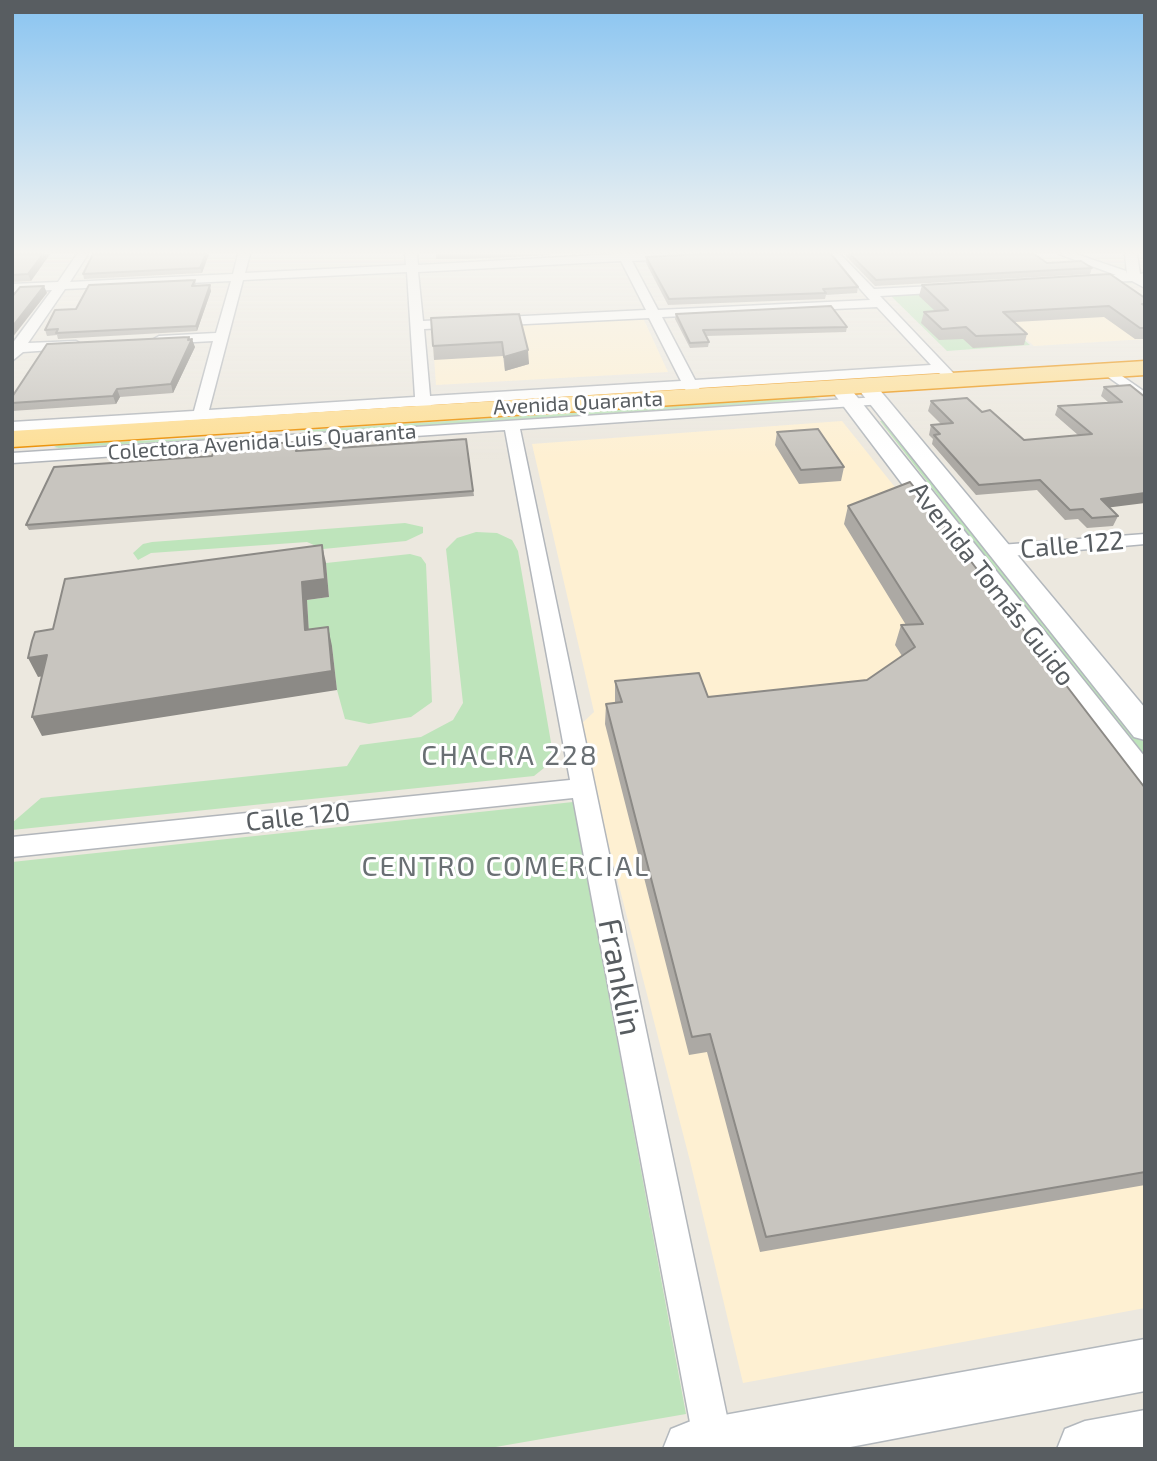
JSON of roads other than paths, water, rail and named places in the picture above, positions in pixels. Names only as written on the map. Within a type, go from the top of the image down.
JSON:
[{"type":"highway","name":"Avenida Quaranta","points":[[15,438],[206,421],[693,391],[858,394],[948,374],[1145,368]]},
{"type":"highway","points":[[206,421],[348,436]]},
{"type":"main road","name":"Avenida Tomás Guido","points":[[858,394],[1000,551],[1145,729]]},
{"type":"main road","name":"Avenida Tomás Guido","points":[[858,394],[1145,781]]},
{"type":"main road","points":[[702,1447],[1145,1365]]},
{"type":"main road","points":[[1085,1449],[1145,1438]]},
{"type":"street","points":[[14,351],[34,322]]},
{"type":"street","points":[[206,421],[225,322]]},
{"type":"street","points":[[424,407],[418,325],[478,322]]},
{"type":"street","points":[[657,322],[693,391],[948,374]]},
{"type":"street","points":[[900,322],[948,374]]},
{"type":"street","points":[[140,341],[221,337]]},
{"type":"street","points":[[14,351],[86,344]]},
{"type":"street","points":[[1109,370],[1145,399]]},
{"type":"street","name":"Colectora Avenida Luis Quaranta","points":[[15,438],[348,436],[512,427],[858,394]]},
{"type":"street","name":"Franklin","points":[[512,427],[583,788],[702,1447]]},
{"type":"street","name":"Calle 122","points":[[1000,551],[1145,539]]},
{"type":"street","name":"Calle 120","points":[[12,847],[583,788]]},
{"type":"district","name":"CHACRA 228","points":[[510,756]]},
{"type":"district","name":"CENTRO COMERCIAL","points":[[506,867]]}]
